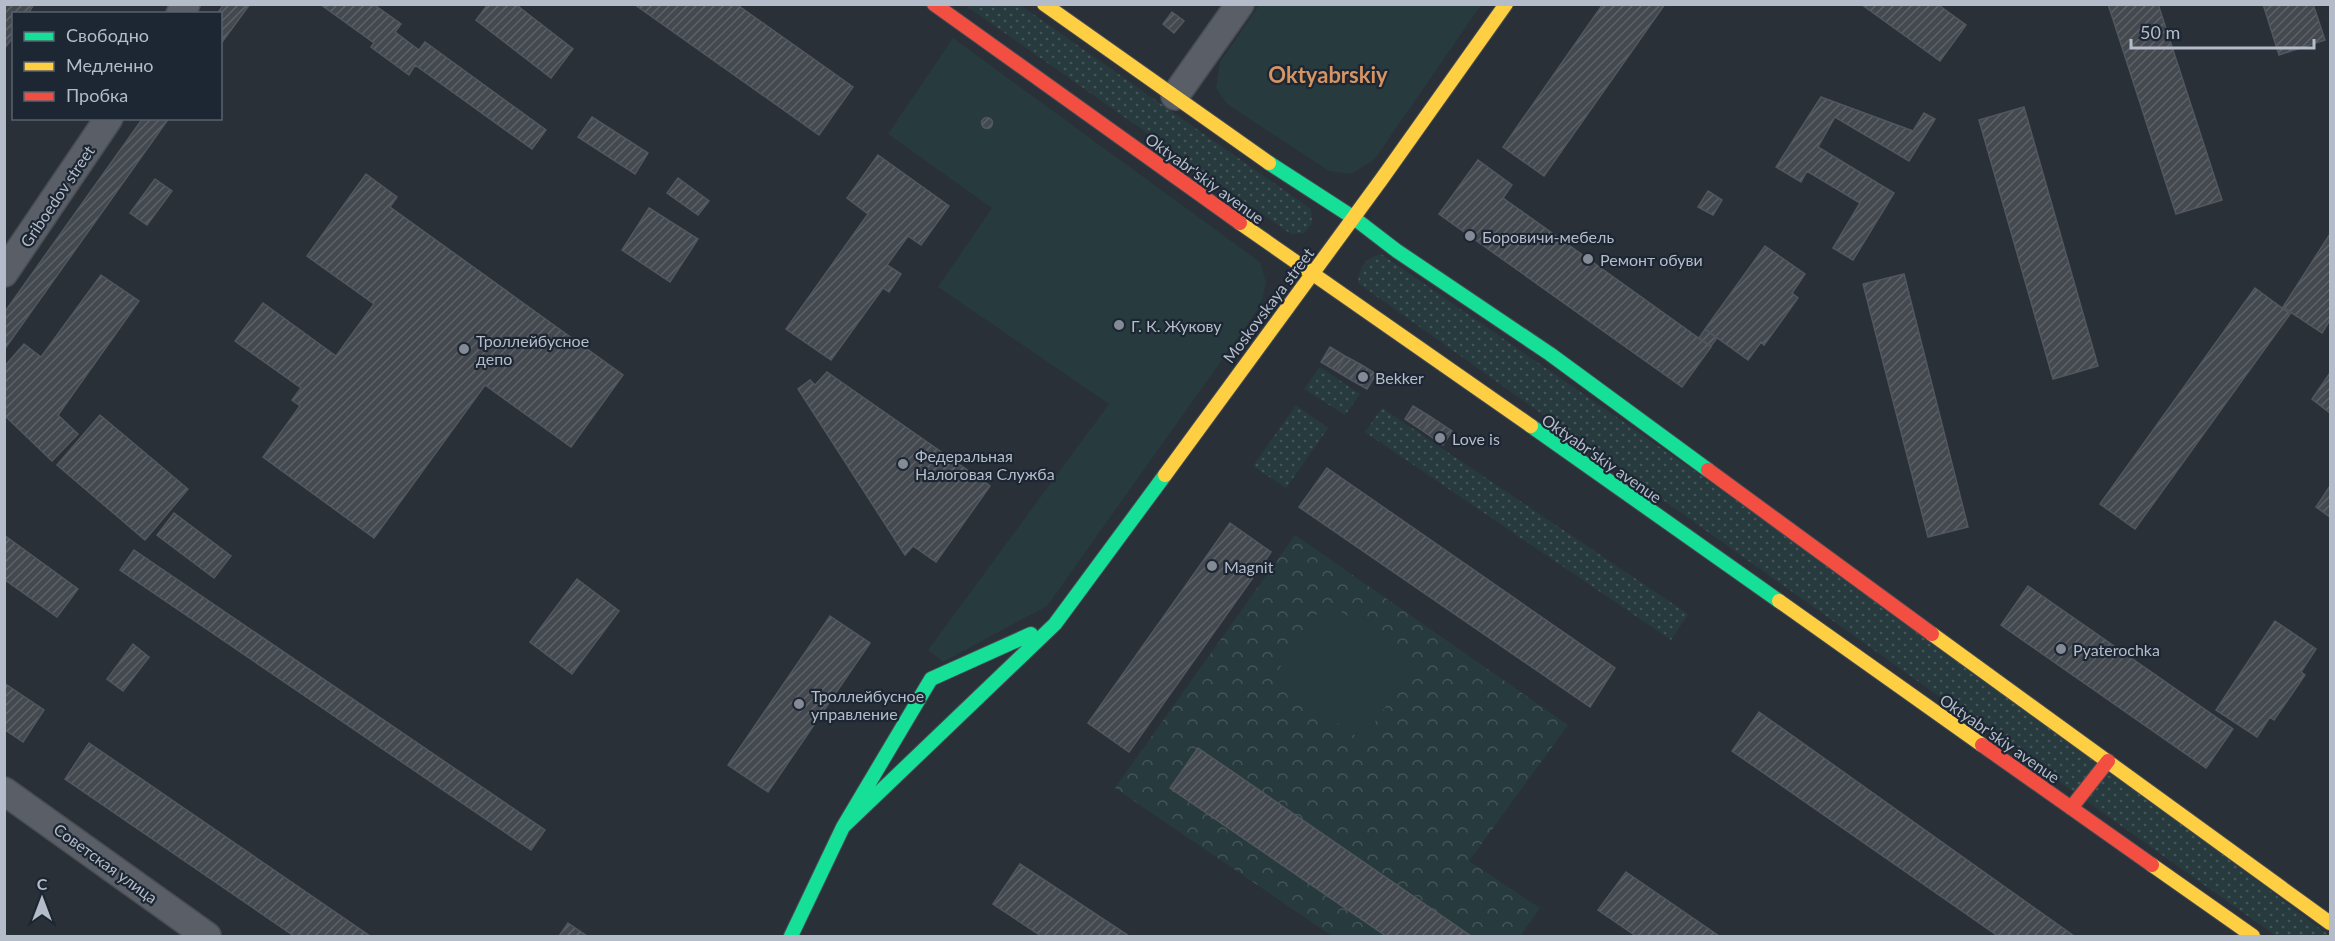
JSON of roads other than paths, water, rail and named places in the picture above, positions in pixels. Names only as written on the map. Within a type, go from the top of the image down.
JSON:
[{"type":"main road","name":"Oktyabr'skiy avenue","points":[[934,4],[1246,228],[2253,936]]},
{"type":"main road","points":[[1044,4],[1287,176],[1354,218],[1397,251],[1551,354],[2255,870],[2331,923]]},
{"type":"main road","name":"Moskovskaya street","points":[[843,827],[1055,624],[1354,218],[1506,4]]},
{"type":"main road","name":"Moskovskaya street","points":[[791,936],[843,827],[931,679],[1055,624]]},
{"type":"main road","points":[[2071,808],[2108,761]]},
{"type":"street","points":[[1175,96],[1240,4]]},
{"type":"street","name":"Griboedov street","points":[[4,273],[108,120]]},
{"type":"street","name":"Советская улица","points":[[4,791],[207,936]]},
{"type":"place","name":"Боровичи-мебель","points":[[1470,236]]},
{"type":"place","name":"Ремонт обуви","points":[[1588,259]]},
{"type":"place","name":"Г. К. Жукову","points":[[1119,325]]},
{"type":"place","name":"Троллейбусное депо","points":[[464,349]]},
{"type":"place","name":"Bekker","points":[[1363,377]]},
{"type":"place","name":"Love is","points":[[1440,438]]},
{"type":"place","name":"Федеральная Налоговая Служба","points":[[903,464]]},
{"type":"place","name":"Magnit","points":[[1212,566]]},
{"type":"place","name":"Pyaterochka","points":[[2061,649]]},
{"type":"place","name":"Троллейбусное управление","points":[[799,704]]},
{"type":"district","name":"Oktyabrskiy","points":[[1328,74]]}]
